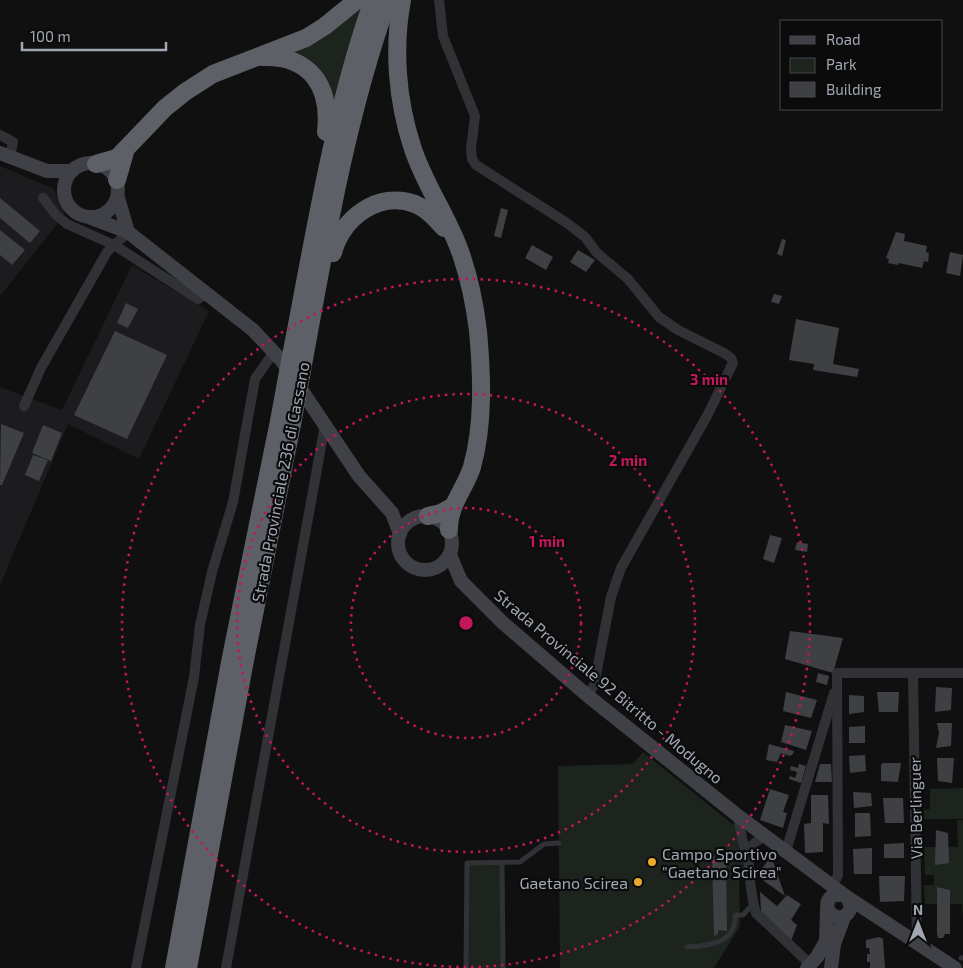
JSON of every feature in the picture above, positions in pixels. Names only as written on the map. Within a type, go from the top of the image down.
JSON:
[{"type":"highway","points":[[96,164],[118,158],[150,123],[185,92],[213,74],[252,57],[306,38],[325,26],[357,0]]},
{"type":"highway","name":"Strada Provinciale 236 di Cassano","points":[[188,968],[245,660],[286,423],[290,361],[338,119],[351,66],[373,0]]},
{"type":"highway","name":"Strada Provinciale 236 di Cassano","points":[[174,968],[231,657],[286,423],[301,376],[352,122],[365,70],[388,0]]},
{"type":"highway","points":[[402,0],[398,62],[404,116],[422,172],[462,256],[474,303],[481,365],[480,413],[472,466],[467,480],[452,507],[449,530]]},
{"type":"highway","points":[[252,57],[292,60],[319,82],[327,102],[328,114],[324,153],[312,213],[308,270]]},
{"type":"highway","points":[[117,189],[125,152]]},
{"type":"highway","points":[[301,376],[320,321],[334,248],[345,226],[356,214],[375,204],[395,201],[414,203],[432,214],[462,256]]},
{"type":"highway","points":[[422,517],[441,513],[452,507]]},
{"type":"highway","points":[[168,968],[180,937]]},
{"type":"main road","points":[[5,155],[47,172],[72,171]]},
{"type":"main road","points":[[128,232],[112,172],[96,164],[79,166],[72,171],[65,184],[64,191],[65,199],[75,212],[128,232],[253,330],[274,352],[359,476],[392,513],[400,534],[400,552],[404,560],[411,566],[441,572],[461,581]]},
{"type":"main road","points":[[47,172],[64,191]]},
{"type":"main road","points":[[90,218],[108,212],[117,189]]},
{"type":"main road","points":[[392,513],[422,517],[444,523],[452,538],[450,555],[461,581]]},
{"type":"main road","points":[[400,534],[403,527],[422,517]]},
{"type":"main road","points":[[429,570],[438,568],[450,555]]},
{"type":"main road","name":"Strada Provinciale 92 Bitritto - Modugno","points":[[461,581],[503,623],[588,696],[765,837],[786,850],[829,883],[846,905]]},
{"type":"main road","points":[[809,966],[818,957],[826,941],[829,883]]},
{"type":"main road","points":[[827,906],[833,895],[846,905],[868,910],[917,943],[960,961]]},
{"type":"main road","points":[[827,906],[832,916],[846,905]]},
{"type":"main road","points":[[831,968],[834,944],[846,905]]},
{"type":"street","points":[[439,0],[446,44],[475,116],[471,149],[472,159],[476,165],[567,222],[585,237],[597,253],[615,270],[628,279],[659,317],[678,330],[724,353],[733,363],[707,416],[621,568],[611,597],[594,685],[588,696]]},
{"type":"street","points":[[0,135],[13,142],[5,155]]},
{"type":"street","points":[[43,198],[67,224],[114,245],[198,299],[206,293]]},
{"type":"street","points":[[24,406],[41,368],[107,252],[128,232]]},
{"type":"street","points":[[136,968],[194,677],[202,615],[233,502],[255,380],[274,352]]},
{"type":"street","points":[[226,968],[325,425]]},
{"type":"street","points":[[837,678],[913,673],[963,673]]},
{"type":"street","name":"Via Berlinguer","points":[[913,673],[917,943]]},
{"type":"street","points":[[786,850],[837,678]]},
{"type":"street","points":[[829,883],[838,875],[837,678]]},
{"type":"street","points":[[737,815],[750,869]]},
{"type":"street","points":[[765,837],[754,842],[750,848],[753,904],[761,919],[809,966]]},
{"type":"lane","points":[[466,968],[467,864],[520,862],[544,844],[559,843]]},
{"type":"lane","points":[[502,863],[503,968]]},
{"type":"lane","points":[[687,947],[704,946],[725,940],[736,924],[735,915],[743,915],[753,904]]},
{"type":"shaded area","points":[[0,166],[54,189],[65,214],[0,296]]},
{"type":"shaded area","points":[[132,265],[209,311],[139,459],[68,424],[0,585],[0,387],[62,410]]},
{"type":"green space","points":[[364,3],[336,98],[333,99],[294,58],[292,48]]},
{"type":"green space","name":"Campo Sportivo \"Gaetano Scirea\"","points":[[643,752],[736,827],[748,872],[739,880],[740,926],[714,968],[560,968],[558,766],[633,764]]},
{"type":"green space","points":[[963,788],[963,819],[924,819],[924,810],[930,809],[930,789]]},
{"type":"green space","points":[[957,820],[963,820],[963,918],[962,904],[925,904],[924,885],[934,885],[934,875],[925,875],[924,847],[958,847]]},
{"type":"green space","points":[[500,860],[501,968],[464,968],[465,861]]},
{"type":"building","points":[[0,198],[40,231],[30,243],[0,218]]},
{"type":"building","points":[[501,208],[508,210],[501,238],[494,236]]},
{"type":"building","points":[[0,230],[25,250],[12,265],[0,255]]},
{"type":"building","points":[[896,232],[905,234],[904,241],[927,246],[926,252],[929,253],[928,262],[924,261],[922,268],[899,263],[898,265],[888,263],[889,259],[886,258]]},
{"type":"building","points":[[782,239],[786,240],[782,256],[777,254]]},
{"type":"building","points":[[532,245],[553,257],[546,270],[525,258]]},
{"type":"building","points":[[578,250],[595,260],[586,272],[570,262]]},
{"type":"building","points":[[950,252],[963,255],[960,276],[946,273]]},
{"type":"building","points":[[774,294],[782,296],[779,304],[771,302]]},
{"type":"building","points":[[126,303],[138,309],[128,328],[117,323]]},
{"type":"building","points":[[796,319],[839,328],[833,364],[859,369],[857,377],[813,370],[814,364],[789,360]]},
{"type":"building","points":[[115,331],[167,355],[127,439],[74,415]]},
{"type":"building","points":[[1,424],[24,433],[2,485],[0,485]]},
{"type":"building","points":[[43,425],[62,433],[51,461],[32,453]]},
{"type":"building","points":[[33,455],[48,460],[39,481],[25,475]]},
{"type":"building","points":[[770,535],[782,538],[774,563],[763,559]]},
{"type":"building","points":[[797,542],[808,544],[807,552],[795,550]]},
{"type":"building","points":[[790,631],[843,638],[833,673],[785,659]]},
{"type":"building","points":[[818,673],[829,676],[827,685],[816,682]]},
{"type":"building","points":[[936,687],[952,688],[951,710],[935,712]]},
{"type":"building","points":[[786,692],[817,700],[811,718],[783,711]]},
{"type":"building","points":[[877,692],[899,692],[898,712],[879,712]]},
{"type":"building","points":[[849,695],[864,696],[864,712],[849,714]]},
{"type":"building","points":[[937,723],[952,723],[951,746],[936,748],[939,733]]},
{"type":"building","points":[[785,725],[812,731],[806,750],[781,742]]},
{"type":"building","points":[[865,726],[865,743],[849,743],[849,727]]},
{"type":"building","points":[[769,744],[794,751],[793,754],[790,756],[781,753],[777,762],[766,760]]},
{"type":"building","points":[[865,755],[866,771],[850,773],[849,756]]},
{"type":"building","points":[[937,758],[954,758],[952,783],[938,781]]},
{"type":"building","points":[[883,763],[901,763],[898,782],[881,781],[881,765]]},
{"type":"building","points":[[799,764],[806,766],[801,783],[789,779],[790,776],[795,778],[797,772],[790,770],[791,766],[798,768]]},
{"type":"building","points":[[820,764],[831,764],[832,782],[815,782]]},
{"type":"building","points":[[770,789],[789,795],[783,812],[787,813],[783,828],[760,820]]},
{"type":"building","points":[[853,792],[871,793],[872,806],[854,808]]},
{"type":"building","points":[[811,795],[828,795],[829,824],[823,823],[823,852],[805,853],[804,824],[811,823]]},
{"type":"building","points":[[883,798],[903,798],[904,823],[885,823]]},
{"type":"building","points":[[855,813],[870,813],[871,836],[855,837]]},
{"type":"building","points":[[936,830],[948,833],[949,863],[935,865]]},
{"type":"building","points":[[904,843],[904,858],[884,858],[884,844]]},
{"type":"building","points":[[872,848],[872,874],[854,874],[853,849]]},
{"type":"building","points":[[712,855],[719,859],[726,857],[727,931],[719,930],[717,935],[714,936]]},
{"type":"building","points":[[771,856],[785,896],[757,876]]},
{"type":"building","points":[[879,876],[905,876],[904,901],[880,902]]},
{"type":"building","points":[[937,887],[950,890],[950,934],[945,934],[943,938],[938,938],[937,933]]},
{"type":"building","points":[[760,892],[777,906],[787,895],[801,904],[791,920],[797,925],[791,941],[761,912]]},
{"type":"building","points":[[879,937],[883,939],[885,968],[870,968],[870,962],[867,962],[867,954],[870,954],[869,948],[866,948],[866,940]]},
{"type":"place","name":"Campo Sportivo \"Gaetano Scirea\"","points":[[652,862]]},
{"type":"place","name":"Gaetano Scirea","points":[[638,882]]}]
